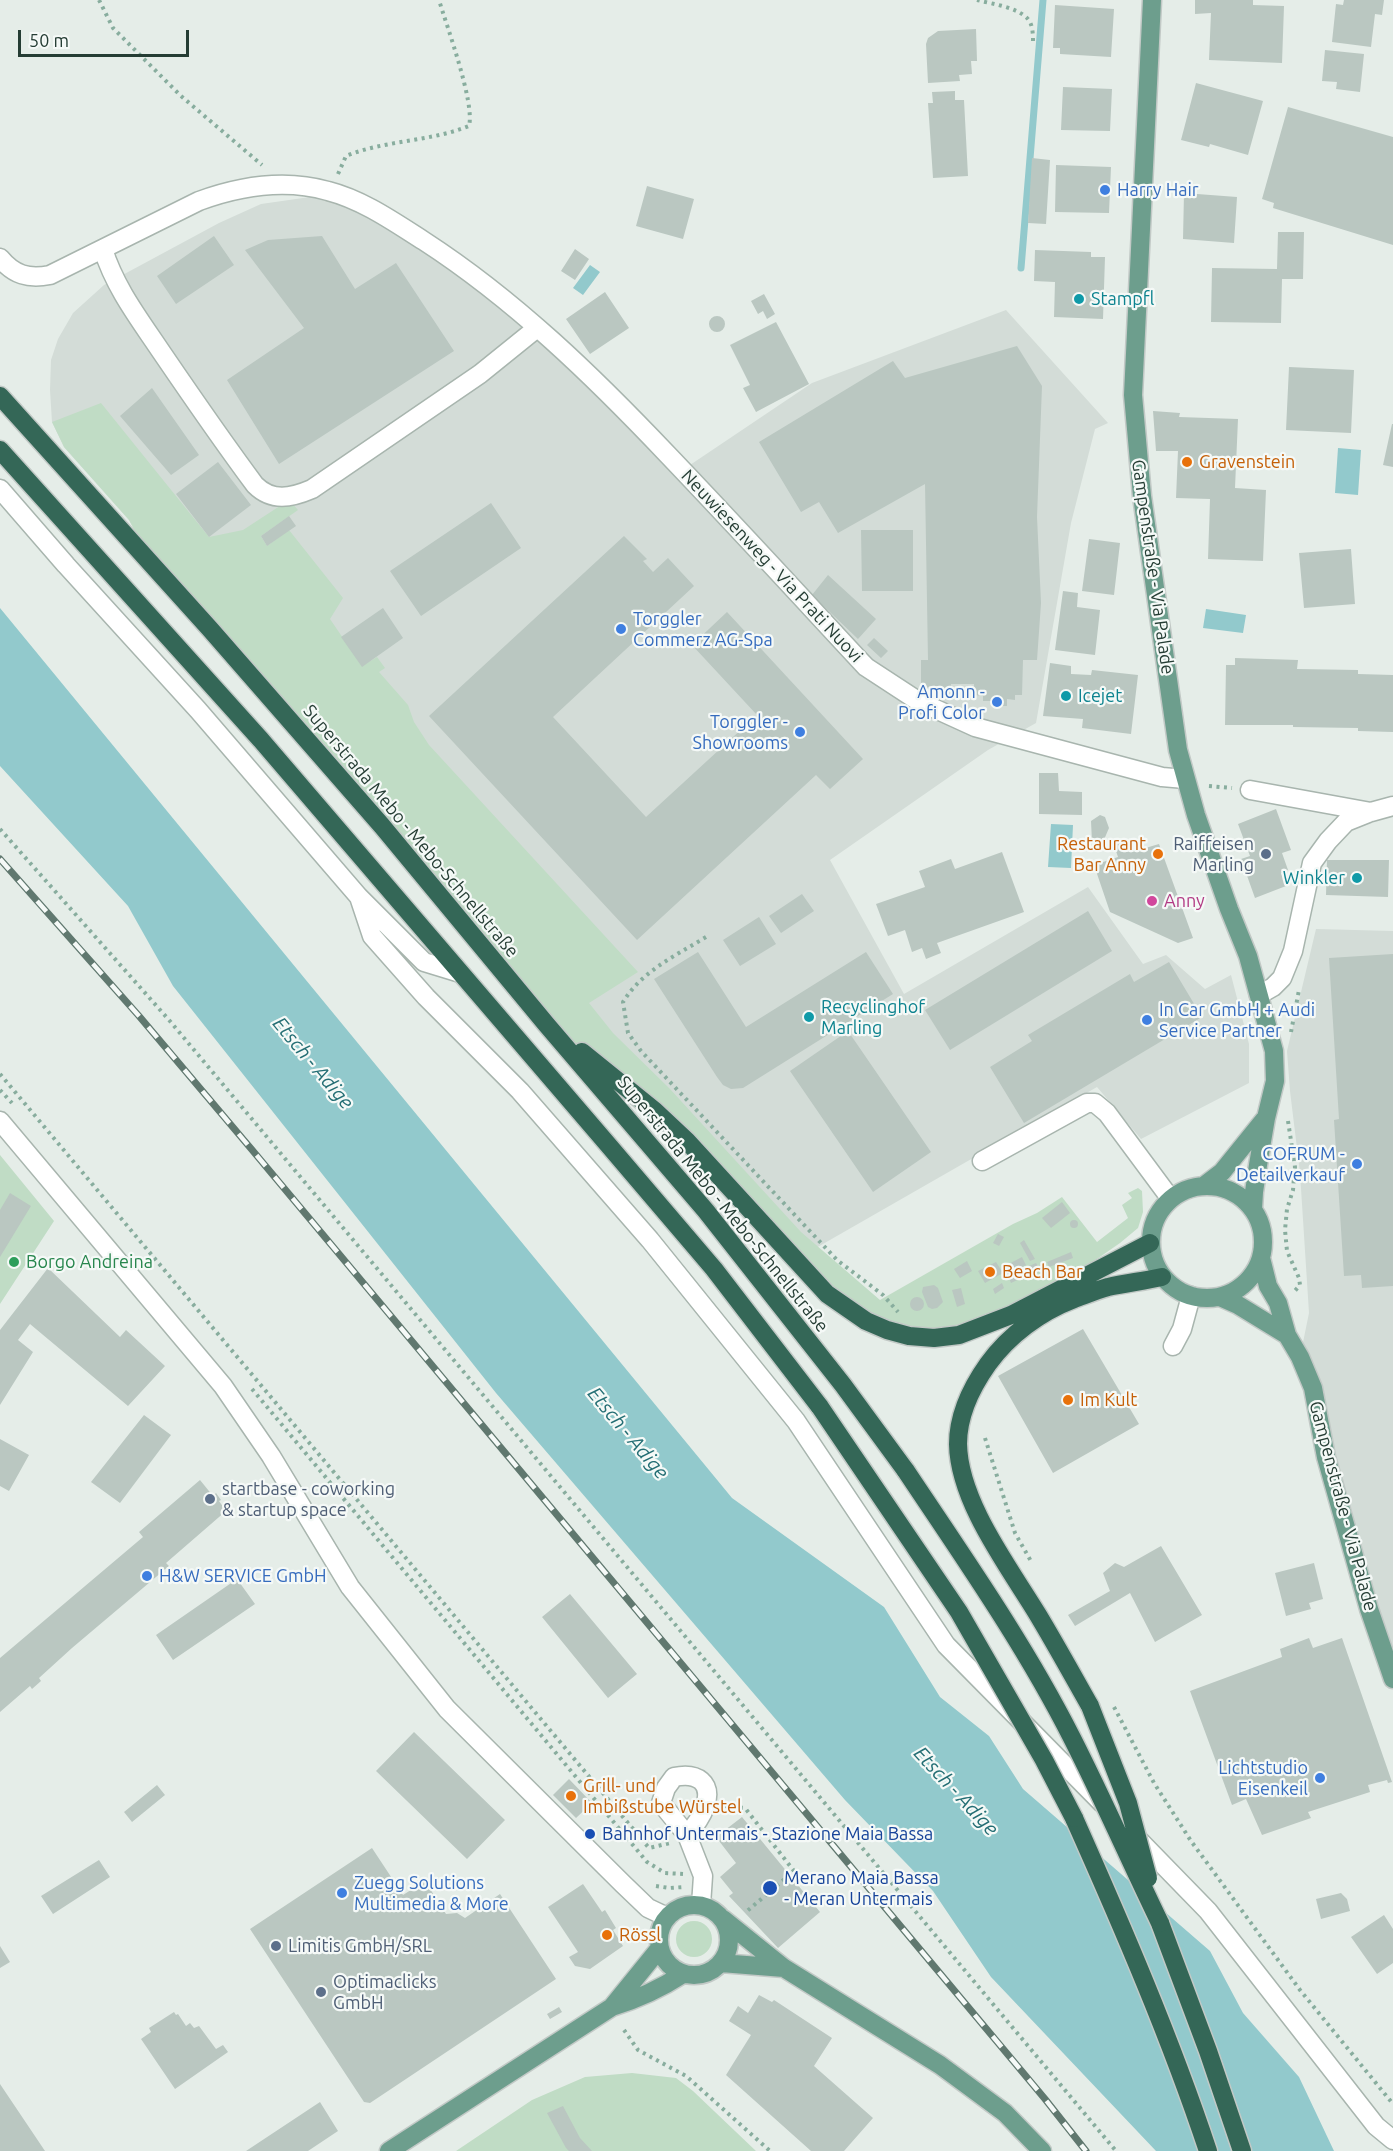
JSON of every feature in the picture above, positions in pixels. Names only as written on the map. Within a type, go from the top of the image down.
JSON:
[{"type":"highway","name":"Superstrada Mebo - Mebo-Schnellstraße","points":[[0,396],[210,629],[366,808],[706,1211],[843,1385],[906,1471],[1025,1655],[1071,1737],[1160,1923],[1242,2151]]},
{"type":"highway","points":[[0,450],[261,740],[714,1269],[820,1407],[959,1612],[1044,1760],[1074,1818],[1143,1973],[1184,2079],[1208,2151]]},
{"type":"highway","points":[[546,1024],[655,1111],[687,1141],[827,1294],[866,1321],[887,1330],[917,1337],[934,1338],[958,1335],[1011,1316],[1150,1243]]},
{"type":"highway","points":[[1160,1923],[1128,1803],[1090,1706],[1039,1616],[982,1524],[960,1467],[958,1443],[960,1420],[968,1397],[995,1354],[1014,1335],[1042,1314],[1071,1300],[1107,1287],[1162,1277]]},
{"type":"main road","name":"Gampenstraße - Via Palade","points":[[1152,0],[1133,384],[1134,417],[1142,496],[1173,721],[1185,779],[1229,909],[1248,956],[1274,1051],[1275,1081],[1266,1118],[1254,1192],[1254,1209]]},
{"type":"main road","name":"Gampenstraße - Via Palade","points":[[1205,1185],[1222,1172],[1266,1118]]},
{"type":"main road","points":[[1205,1185],[1225,1188],[1238,1195],[1254,1209],[1263,1232],[1261,1258],[1246,1283],[1220,1298],[1200,1298],[1173,1287],[1162,1277],[1153,1261],[1150,1243],[1155,1218],[1170,1198],[1182,1190],[1205,1185]]},
{"type":"main road","name":"Gampenstraße - Via Palade","points":[[1261,1258],[1268,1286],[1278,1303],[1287,1335],[1300,1357],[1313,1388],[1326,1457],[1393,1679]]},
{"type":"main road","name":"Gampenstraße - Via Palade","points":[[1220,1298],[1238,1305],[1287,1335]]},
{"type":"main road","points":[[723,1919],[728,1930],[727,1953],[721,1963],[711,1971],[697,1975],[683,1974],[664,1960],[659,1949],[658,1938],[667,1917],[676,1909],[688,1905],[701,1905],[713,1910],[784,1968],[940,2065],[1005,2113],[1042,2151]]},
{"type":"main road","points":[[612,2007],[659,1949]]},
{"type":"main road","points":[[721,1963],[784,1968]]},
{"type":"main road","points":[[389,2151],[612,2007],[641,1998],[683,1974]]},
{"type":"street","name":"Neuwiesenweg - Via Prati Nuovi","points":[[0,258],[19,275],[38,277],[50,275],[210,197],[249,188],[276,185],[316,188],[360,202],[459,264],[496,292],[604,388],[866,667],[918,701],[975,727],[1162,777],[1185,779]]},
{"type":"street","points":[[103,249],[107,264],[124,297],[186,389],[255,485],[262,493],[273,497],[287,498],[312,489],[480,375],[537,328]]},
{"type":"street","points":[[0,489],[198,710],[359,897],[424,963],[460,973]]},
{"type":"street","points":[[1250,790],[1371,812]]},
{"type":"street","points":[[1259,994],[1273,987],[1282,978],[1290,961],[1312,863],[1346,822],[1393,806]]},
{"type":"street","points":[[359,897],[372,936],[426,997],[520,1091],[650,1240],[796,1421],[946,1645],[1208,1911],[1376,2126],[1393,2140]]},
{"type":"street","points":[[982,1161],[1087,1103],[1095,1103],[1107,1113],[1170,1198]]},
{"type":"street","points":[[0,1121],[223,1386],[271,1456],[350,1587],[447,1709],[648,1908],[667,1917]]},
{"type":"street","points":[[1173,1346],[1182,1329],[1191,1296]]},
{"type":"street","points":[[683,1838],[703,1876],[701,1905]]},
{"type":"path","points":[[99,0],[113,28],[181,96],[270,171],[276,185]]},
{"type":"path","points":[[331,191],[346,156],[362,150],[450,134],[469,126],[471,118],[467,97],[439,0]]},
{"type":"path","points":[[977,0],[1012,9],[1028,19],[1033,43]]},
{"type":"path","points":[[1185,779],[1202,785],[1250,790]]},
{"type":"path","points":[[0,829],[169,1020],[1116,2151]]},
{"type":"path","points":[[706,937],[654,968],[631,989],[623,1002],[628,1033],[641,1051],[837,1260],[883,1295],[903,1320]]},
{"type":"path","points":[[1292,1034],[1300,985]]},
{"type":"path","points":[[0,1074],[649,1848],[683,1838]]},
{"type":"path","points":[[0,1090],[13,1104]]},
{"type":"path","points":[[1278,1303],[1300,1285],[1287,1251],[1285,1230],[1295,1167],[1288,1117]]},
{"type":"path","points":[[246,1382],[647,1862],[665,1873],[689,1875],[703,1887]]},
{"type":"path","points":[[284,1427],[292,1421]]},
{"type":"path","points":[[985,1438],[1015,1533],[1037,1573]]},
{"type":"path","points":[[1112,1704],[1154,1783],[1191,1841],[1300,1990],[1393,2104]]},
{"type":"path","points":[[719,1811],[725,1806],[745,1808],[794,1871],[745,1913]]},
{"type":"path","points":[[624,2030],[638,2049],[686,2076],[770,2151]]},
{"type":"shaded area","points":[[324,195],[366,209],[496,292],[521,301],[690,465],[812,383],[1006,310],[1108,423],[1095,429],[1071,523],[1036,723],[988,750],[830,860],[904,994],[1088,887],[1143,964],[1166,955],[1205,989],[1231,975],[1249,1044],[1249,1083],[1141,1139],[1097,1087],[795,1260],[154,567],[129,520],[64,447],[52,422],[51,360],[58,339],[73,313],[104,285],[219,223],[261,204]]},
{"type":"shaded area","points":[[1316,929],[1393,931],[1393,1679],[1300,1357],[1309,1313],[1300,1173],[1287,1051]]},
{"type":"green space","points":[[101,403],[209,537],[243,530],[289,500],[298,510],[261,536],[267,546],[289,530],[343,598],[330,619],[362,666],[377,657],[385,668],[379,672],[408,705],[414,722],[429,745],[638,972],[589,1003],[613,1033],[670,1089],[801,1232],[880,1300],[1062,1197],[1097,1242],[1128,1218],[1122,1205],[1132,1198],[1128,1193],[1138,1188],[1142,1191],[1143,1212],[1138,1228],[1081,1270],[959,1335],[866,1321],[728,1185],[546,1024],[154,567],[129,520],[64,447],[52,422]]},
{"type":"green space","name":"Borgo Andreina","points":[[0,1155],[54,1221],[0,1304]]},
{"type":"green space","points":[[694,1921],[707,1926],[712,1939],[707,1952],[694,1957],[681,1952],[676,1939],[681,1926]]},
{"type":"green space","points":[[632,2073],[676,2078],[693,2091],[756,2151],[456,2151],[532,2100],[585,2077]]},
{"type":"water","points":[[590,265],[600,272],[583,295],[573,288]]},
{"type":"water","points":[[1338,448],[1361,450],[1358,495],[1335,493]]},
{"type":"water","name":"Etsch - Adige","points":[[0,608],[732,1498],[884,1607],[940,1697],[989,1736],[1023,1789],[1210,1951],[1243,2013],[1299,2077],[1334,2151],[1156,2151],[991,1977],[933,1891],[845,1800],[496,1393],[173,986],[128,906],[0,766]]},
{"type":"water","points":[[1206,609],[1246,615],[1243,633],[1203,628]]},
{"type":"water","points":[[1051,824],[1073,825],[1071,868],[1048,867]]},
{"type":"building","points":[[1195,0],[1253,0],[1253,5],[1284,6],[1282,63],[1209,60],[1211,13],[1195,14]]},
{"type":"building","points":[[1344,0],[1384,0],[1382,15],[1375,14],[1371,47],[1332,42],[1336,4],[1343,5]]},
{"type":"building","points":[[1055,5],[1114,9],[1111,57],[1060,54],[1060,48],[1053,48]]},
{"type":"building","points":[[976,29],[977,61],[971,61],[972,74],[959,75],[960,81],[928,83],[926,44],[928,38],[938,31]]},
{"type":"building","points":[[1325,50],[1364,54],[1360,92],[1336,89],[1337,82],[1322,81]]},
{"type":"building","points":[[1196,83],[1263,101],[1248,155],[1210,144],[1209,147],[1181,140]]},
{"type":"building","points":[[1063,87],[1112,89],[1110,131],[1061,130]]},
{"type":"building","points":[[955,91],[955,100],[964,100],[968,176],[933,178],[928,103],[933,103],[932,92]]},
{"type":"building","points":[[1288,107],[1393,137],[1393,245],[1273,208],[1274,203],[1262,199]]},
{"type":"building","points":[[1032,158],[1050,160],[1046,224],[1028,223]]},
{"type":"building","points":[[1056,165],[1111,167],[1109,213],[1055,212]]},
{"type":"building","points":[[647,186],[694,199],[683,239],[636,226]]},
{"type":"building","points":[[1184,193],[1237,197],[1234,243],[1183,239]]},
{"type":"building","points":[[1278,232],[1304,232],[1303,279],[1282,279],[1281,323],[1211,322],[1212,268],[1277,269]]},
{"type":"building","points":[[214,236],[234,265],[176,304],[157,276]]},
{"type":"building","points":[[322,236],[355,289],[396,263],[454,351],[279,464],[227,380],[304,328],[245,250],[268,240]]},
{"type":"building","points":[[575,249],[589,259],[575,280],[561,271]]},
{"type":"building","name":"Stampfl","points":[[1035,250],[1091,252],[1091,257],[1105,257],[1103,319],[1054,317],[1055,282],[1034,281]]},
{"type":"building","points":[[605,292],[629,328],[590,354],[566,319]]},
{"type":"building","points":[[764,294],[775,314],[767,319],[763,311],[758,314],[751,301]]},
{"type":"building","points":[[717,316],[725,324],[717,332],[709,324]]},
{"type":"building","points":[[776,322],[809,384],[756,412],[743,388],[750,385],[730,345]]},
{"type":"building","points":[[1017,346],[1042,386],[1037,517],[1041,603],[1037,660],[1023,660],[1022,695],[1015,695],[1015,700],[1007,699],[1007,706],[992,706],[992,701],[983,701],[983,696],[974,695],[974,684],[951,684],[951,690],[921,689],[921,660],[928,660],[925,484],[838,533],[819,502],[801,512],[759,442],[893,361],[905,378]]},
{"type":"building","points":[[1289,367],[1354,370],[1351,433],[1286,430]]},
{"type":"building","points":[[152,388],[199,455],[171,475],[120,416]]},
{"type":"building","points":[[1153,411],[1180,413],[1179,417],[1238,419],[1235,488],[1266,490],[1263,561],[1208,559],[1210,499],[1176,498],[1178,451],[1156,451]]},
{"type":"building","points":[[1393,424],[1393,467],[1383,465]]},
{"type":"building","points":[[218,462],[251,505],[209,537],[176,494]]},
{"type":"building","points":[[491,503],[521,548],[421,616],[390,571]]},
{"type":"building","points":[[289,516],[296,526],[267,546],[261,536]]},
{"type":"building","points":[[861,530],[913,530],[913,591],[862,591]]},
{"type":"building","points":[[624,536],[647,559],[643,561],[653,572],[668,558],[694,586],[553,717],[646,817],[757,715],[692,645],[727,612],[863,759],[830,789],[816,775],[637,940],[429,716]]},
{"type":"building","points":[[1089,539],[1120,543],[1114,595],[1082,591]]},
{"type":"building","points":[[1351,549],[1355,604],[1304,608],[1299,553]]},
{"type":"building","points":[[828,575],[876,619],[858,639],[812,595]]},
{"type":"building","points":[[1063,591],[1078,593],[1077,607],[1100,610],[1095,655],[1055,650]]},
{"type":"building","points":[[383,608],[403,638],[362,667],[341,637]]},
{"type":"building","points":[[874,638],[888,651],[881,658],[867,645]]},
{"type":"building","points":[[1235,658],[1298,660],[1297,669],[1358,670],[1358,674],[1393,675],[1393,732],[1358,731],[1358,728],[1293,727],[1293,725],[1225,725],[1226,665],[1235,665]]},
{"type":"building","points":[[1050,663],[1071,666],[1071,674],[1091,675],[1092,670],[1138,675],[1131,734],[1082,728],[1083,719],[1043,716]]},
{"type":"building","points":[[1039,773],[1058,773],[1059,791],[1082,792],[1082,815],[1039,814]]},
{"type":"building","name":"Raiffeisen Marling","points":[[1276,809],[1291,850],[1282,853],[1288,870],[1281,873],[1286,886],[1255,898],[1241,859],[1250,856],[1238,824]]},
{"type":"building","points":[[1100,815],[1105,817],[1109,828],[1103,842],[1096,845],[1092,842],[1091,821]]},
{"type":"building","points":[[1127,840],[1132,852],[1159,844],[1193,938],[1178,943],[1110,912],[1094,865],[1118,857],[1114,845]]},
{"type":"building","points":[[1002,852],[1024,912],[937,943],[941,953],[926,959],[922,948],[912,952],[905,930],[888,936],[876,904],[925,887],[919,871],[951,859],[955,869]]},
{"type":"building","name":"Winkler","points":[[1327,860],[1389,860],[1388,897],[1326,895]]},
{"type":"building","points":[[802,894],[814,911],[781,933],[769,916]]},
{"type":"building","points":[[1088,911],[1112,951],[950,1050],[925,1010]]},
{"type":"building","points":[[759,917],[776,944],[740,966],[723,940]]},
{"type":"building","name":"Recyclinghof Marling","points":[[698,952],[746,1027],[866,952],[893,994],[743,1088],[731,1089],[723,1085],[717,1077],[654,979]]},
{"type":"building","points":[[1393,954],[1393,1286],[1362,1288],[1361,1275],[1344,1276],[1334,1120],[1339,1119],[1329,958]]},
{"type":"building","points":[[1169,962],[1202,1017],[1024,1123],[990,1067],[1032,1041],[1028,1035],[1130,974],[1134,982]]},
{"type":"building","points":[[848,1031],[931,1152],[873,1192],[790,1071]]},
{"type":"building","points":[[10,1193],[31,1206],[0,1257],[0,1210]]},
{"type":"building","points":[[1062,1202],[1070,1213],[1051,1228],[1042,1218]]},
{"type":"building","points":[[1074,1220],[1078,1224],[1074,1228],[1070,1224]]},
{"type":"building","points":[[998,1234],[1004,1237],[999,1246],[993,1243]]},
{"type":"building","points":[[1024,1240],[1035,1259],[1030,1261],[1020,1243]]},
{"type":"building","points":[[1071,1252],[1073,1258],[1049,1267],[1047,1262]]},
{"type":"building","points":[[1022,1257],[1026,1265],[1007,1275],[1003,1267]]},
{"type":"building","points":[[967,1261],[972,1271],[960,1278],[954,1269]]},
{"type":"building","name":"Beach Bar","points":[[996,1262],[1003,1273],[985,1283],[978,1271]]},
{"type":"building","points":[[1036,1263],[1041,1271],[1034,1275],[1029,1266]]},
{"type":"building","points":[[1026,1267],[1030,1274],[1011,1283],[1008,1276]]},
{"type":"building","points":[[48,1268],[120,1337],[126,1330],[165,1366],[128,1406],[30,1324],[18,1340],[33,1352],[0,1405],[0,1330]]},
{"type":"building","points":[[1002,1283],[1004,1288],[995,1294],[993,1289]]},
{"type":"building","points":[[934,1285],[938,1288],[943,1302],[937,1308],[932,1309],[928,1307],[922,1292],[923,1287]]},
{"type":"building","points":[[961,1288],[965,1304],[957,1307],[952,1290]]},
{"type":"building","points":[[917,1297],[922,1299],[924,1304],[922,1309],[917,1311],[912,1309],[910,1304],[912,1299]]},
{"type":"building","name":"Im Kult","points":[[1083,1329],[1139,1424],[1053,1473],[998,1376]]},
{"type":"building","points":[[144,1415],[171,1435],[120,1503],[91,1482]]},
{"type":"building","points":[[0,1439],[29,1455],[9,1491],[0,1486]]},
{"type":"building","points":[[200,1480],[213,1496],[216,1493],[226,1511],[166,1563],[169,1566],[39,1678],[41,1681],[32,1689],[30,1686],[0,1712],[0,1658],[143,1537],[139,1532]]},
{"type":"building","points":[[1161,1546],[1202,1615],[1155,1642],[1130,1593],[1075,1626],[1068,1615],[1110,1591],[1103,1573],[1115,1563],[1124,1567]]},
{"type":"building","points":[[1314,1563],[1323,1599],[1309,1603],[1311,1609],[1286,1616],[1275,1573]]},
{"type":"building","points":[[237,1579],[255,1604],[173,1660],[156,1635]]},
{"type":"building","points":[[570,1594],[637,1674],[608,1698],[542,1617]]},
{"type":"building","points":[[1309,1638],[1313,1648],[1342,1638],[1392,1782],[1388,1783],[1387,1780],[1368,1785],[1370,1792],[1308,1812],[1311,1818],[1262,1835],[1246,1799],[1232,1805],[1190,1691],[1282,1657],[1280,1649]]},
{"type":"building","points":[[414,1732],[505,1820],[467,1859],[376,1771]]},
{"type":"building","points":[[569,1779],[592,1803],[576,1818],[553,1795]]},
{"type":"building","points":[[157,1785],[165,1795],[132,1822],[124,1812]]},
{"type":"building","points":[[742,1817],[820,1912],[778,1948],[729,1896],[733,1893],[720,1877],[736,1863],[716,1837]]},
{"type":"building","points":[[372,1848],[403,1895],[425,1881],[446,1914],[457,1913],[465,1918],[500,1894],[556,1979],[370,2103],[364,2102],[250,1929]]},
{"type":"building","points":[[99,1860],[110,1877],[53,1914],[41,1896]]},
{"type":"building","points":[[583,1884],[602,1912],[605,1910],[623,1946],[590,1969],[575,1966],[569,1957],[578,1952],[548,1907]]},
{"type":"building","points":[[1341,1893],[1347,1899],[1350,1911],[1321,1919],[1316,1899]]},
{"type":"building","points":[[1384,1915],[1393,1929],[1393,1963],[1377,1974],[1351,1937]]},
{"type":"building","points":[[0,1946],[10,1962],[0,1968]]},
{"type":"building","points":[[759,1995],[772,2002],[774,2000],[832,2038],[814,2066],[873,2118],[844,2151],[811,2151],[726,2075],[751,2035],[729,2021],[738,2006],[748,2013]]},
{"type":"building","points":[[559,2007],[562,2012],[550,2019],[547,2014]]},
{"type":"building","points":[[174,2012],[186,2026],[190,2023],[194,2028],[199,2026],[216,2049],[223,2045],[228,2052],[175,2089],[141,2039],[151,2032],[149,2028]]},
{"type":"building","points":[[0,2084],[45,2151],[0,2151]]},
{"type":"building","points":[[320,2102],[338,2131],[308,2151],[246,2151]]},
{"type":"building","points":[[563,2106],[580,2138],[592,2151],[569,2151],[566,2148],[547,2113]]},
{"type":"waterway","points":[[1021,268],[1043,0]]},
{"type":"railway","points":[[0,859],[139,1016],[253,1151],[1086,2151]]},
{"type":"place","name":"Harry Hair","points":[[1105,190]]},
{"type":"place","name":"Stampfl","points":[[1079,299]]},
{"type":"place","name":"Gravenstein","points":[[1187,462]]},
{"type":"place","name":"Torggler Commerz AG-Spa","points":[[621,629]]},
{"type":"place","name":"Icejet","points":[[1066,696]]},
{"type":"place","name":"Amonn - Profi Color","points":[[997,702]]},
{"type":"place","name":"Torggler - Showrooms","points":[[800,732]]},
{"type":"place","name":"Restaurant Bar Anny","points":[[1158,854]]},
{"type":"place","name":"Raiffeisen Marling","points":[[1266,854]]},
{"type":"place","name":"Winkler","points":[[1357,878]]},
{"type":"place","name":"Anny","points":[[1152,901]]},
{"type":"place","name":"Recyclinghof Marling","points":[[809,1017]]},
{"type":"place","name":"In Car GmbH + Audi Service Partner","points":[[1147,1020]]},
{"type":"place","name":"COFRUM - Detailverkauf","points":[[1357,1164]]},
{"type":"place","name":"Borgo Andreina","points":[[14,1262]]},
{"type":"place","name":"Beach Bar","points":[[990,1272]]},
{"type":"place","name":"Im Kult","points":[[1068,1400]]},
{"type":"place","name":"startbase - coworking & startup space","points":[[210,1499]]},
{"type":"place","name":"H&W SERVICE GmbH","points":[[147,1576]]},
{"type":"place","name":"Lichtstudio Eisenkeil","points":[[1320,1778]]},
{"type":"place","name":"Grill- und Imbißstube Würstel","points":[[571,1796]]},
{"type":"place","name":"Bahnhof Untermais - Stazione Maia Bassa","points":[[590,1834]]},
{"type":"place","name":"Merano Maia Bassa - Meran Untermais","points":[[770,1888]]},
{"type":"place","name":"Zuegg Solutions Multimedia & More","points":[[342,1893]]},
{"type":"place","name":"Rössl","points":[[607,1935]]},
{"type":"place","name":"Limitis GmbH/SRL","points":[[276,1946]]},
{"type":"place","name":"Optimaclicks GmbH","points":[[321,1992]]}]
